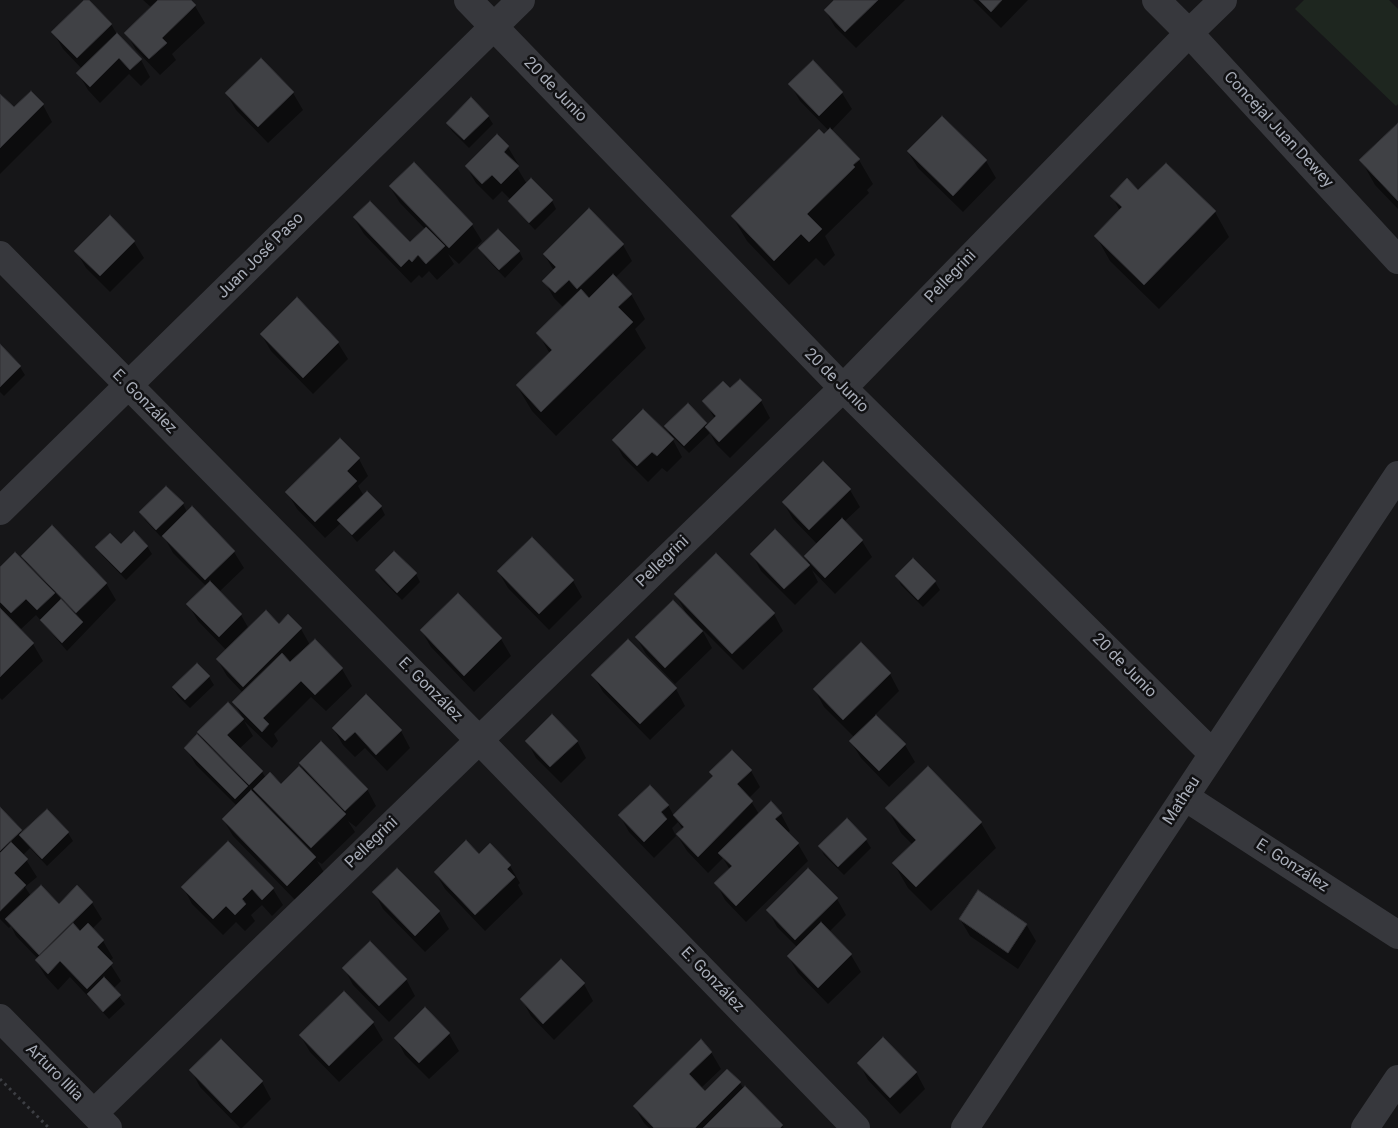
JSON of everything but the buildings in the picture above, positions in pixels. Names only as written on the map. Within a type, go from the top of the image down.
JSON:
[{"type":"street","name":"20 de Junio","points":[[468,0],[843,388],[1213,754]]},
{"type":"street","name":"Juan José Paso","points":[[0,511],[521,0]]},
{"type":"street","name":"Concejal Juan Dewey","points":[[1156,0],[1189,33],[1398,260]]},
{"type":"street","name":"Pellegrini","points":[[101,1121],[479,740],[843,388],[1223,0]]},
{"type":"street","name":"E. González","points":[[0,255],[479,740],[856,1128]]},
{"type":"street","name":"Matheu","points":[[965,1128],[1398,475]]},
{"type":"street","name":"E. González","points":[[1185,797],[1398,936]]},
{"type":"street","name":"Arturo Illia","points":[[0,1018],[101,1121]]},
{"type":"street","points":[[1366,1128],[1398,1079]]},
{"type":"path","points":[[0,1079],[49,1128]]},
{"type":"shaded area","points":[[1304,0],[1389,0],[1398,9],[1398,104],[1396,106],[1295,9]]}]
